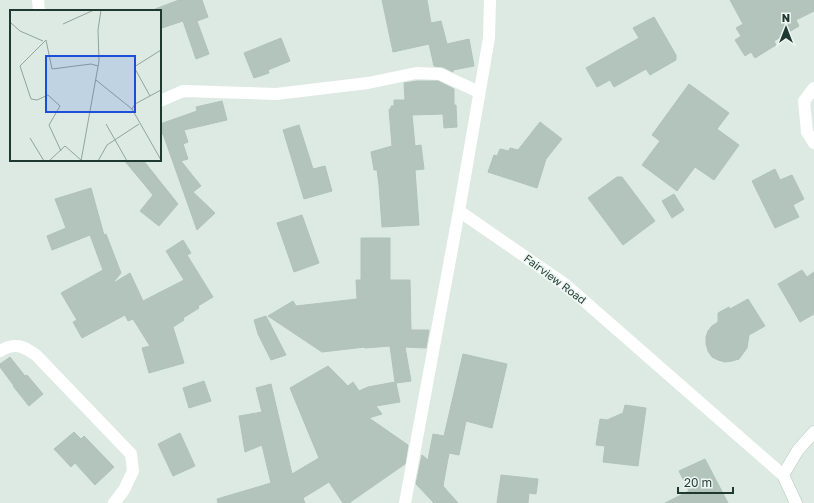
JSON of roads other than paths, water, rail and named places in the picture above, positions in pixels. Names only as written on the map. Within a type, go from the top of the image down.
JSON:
[{"type":"street","points":[[38,0],[39,10]]},
{"type":"street","points":[[405,503],[459,211],[489,38],[490,0]]},
{"type":"street","points":[[161,101],[183,92],[276,94],[368,83],[416,73],[440,74],[479,92]]},
{"type":"street","points":[[814,88],[804,101],[807,132],[814,143]]},
{"type":"street","name":"Fairview Road","points":[[459,211],[566,285],[783,475],[796,503]]},
{"type":"street","points":[[0,351],[7,347],[23,346],[36,355],[131,454],[133,471],[124,490],[114,503]]},
{"type":"street","points":[[783,475],[798,450],[814,432]]}]
